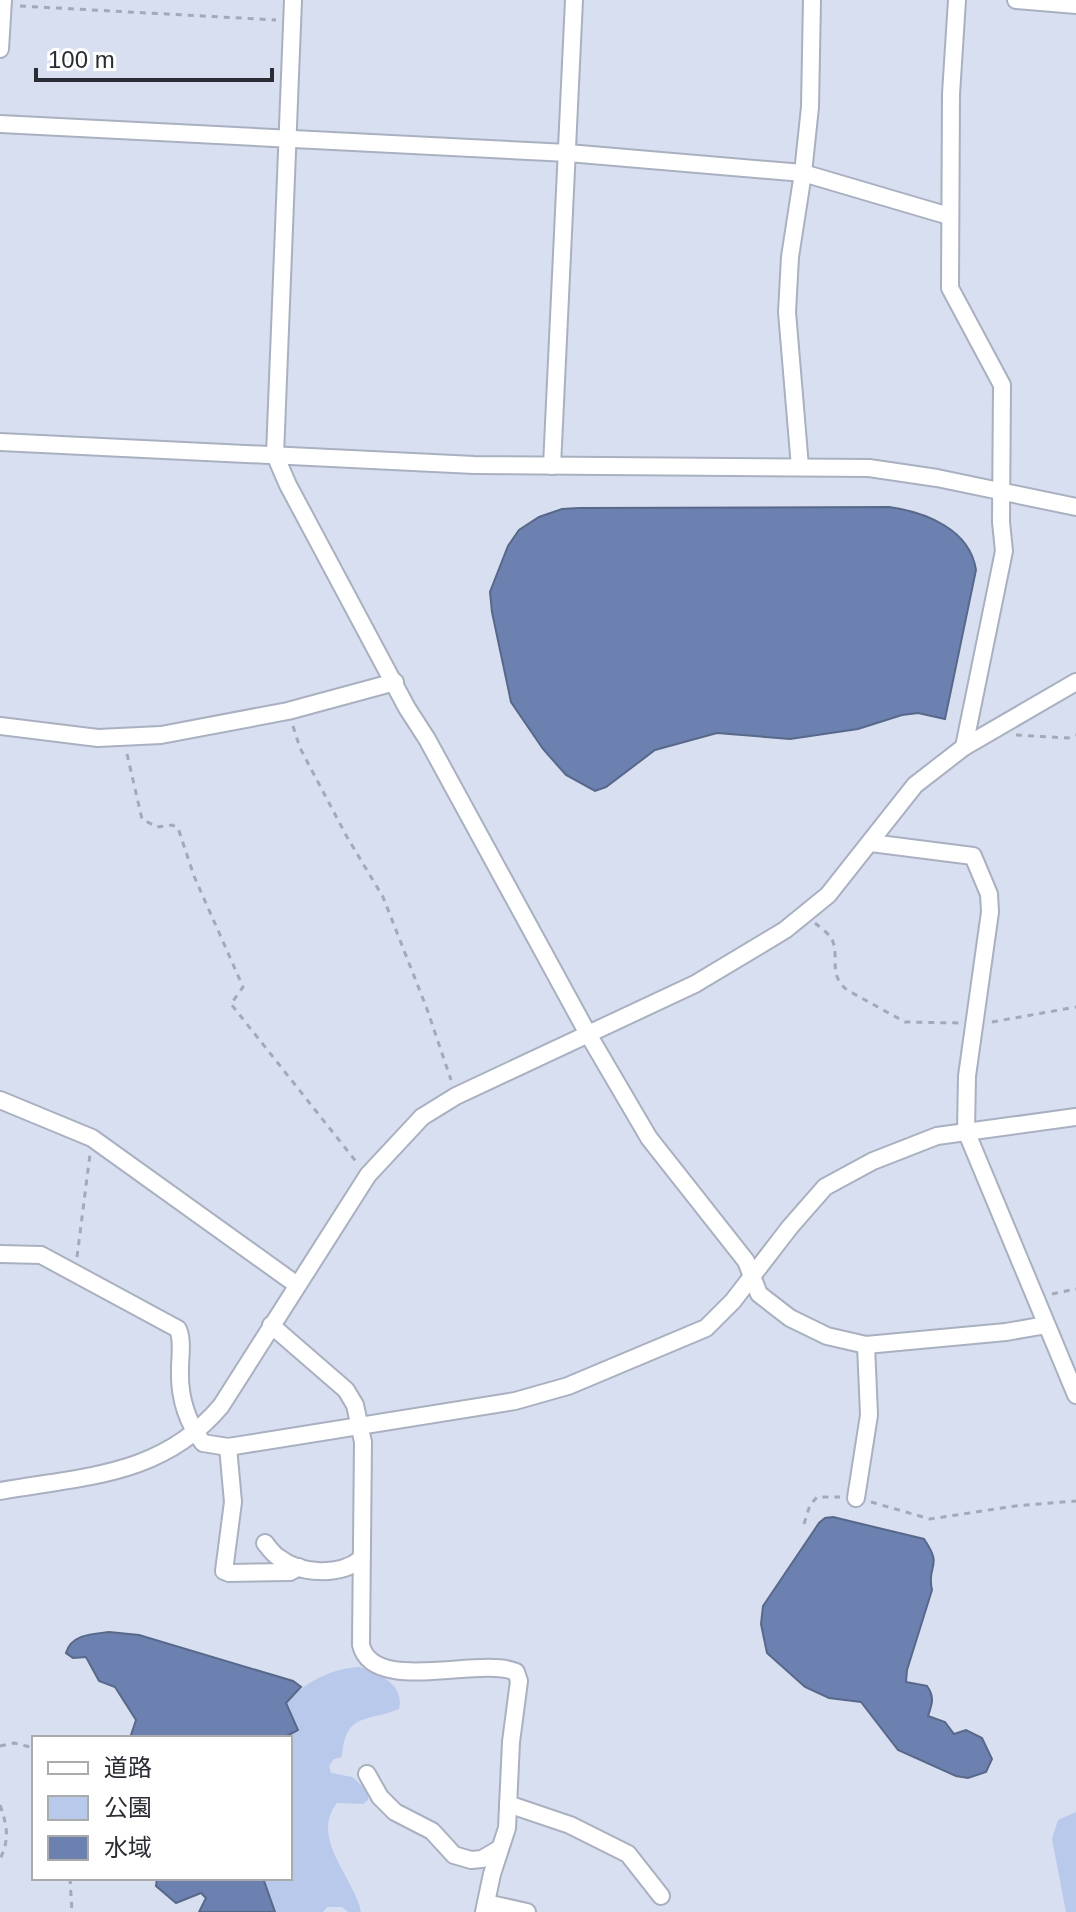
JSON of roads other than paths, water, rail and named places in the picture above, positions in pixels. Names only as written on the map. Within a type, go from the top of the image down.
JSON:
[{"type":"street","points":[[293,0],[275,455],[288,485],[588,1034],[649,1138],[746,1261],[759,1294],[790,1318],[827,1336],[866,1345],[1006,1332],[1046,1325]]},
{"type":"street","points":[[552,466],[574,0]]},
{"type":"street","points":[[800,467],[787,312],[790,257],[810,107],[812,0]]},
{"type":"street","points":[[957,0],[951,94],[950,288],[1002,385],[1002,565],[964,747]]},
{"type":"street","points":[[1016,0],[1076,5]]},
{"type":"street","points":[[0,49],[2,2]]},
{"type":"street","points":[[0,124],[568,153],[803,173],[949,216]]},
{"type":"street","points":[[0,442],[474,465],[869,468],[1076,507]]},
{"type":"street","points":[[0,726],[98,738],[161,735],[288,711],[395,682]]},
{"type":"street","points":[[0,1491],[128,1468],[176,1447],[196,1433],[221,1406],[368,1175],[422,1117],[456,1096],[728,966],[807,915],[828,895],[915,785],[964,747],[1076,682]]},
{"type":"street","points":[[871,843],[973,856],[989,894],[990,912],[967,1076],[966,1131],[1076,1395]]},
{"type":"street","points":[[0,1100],[92,1138],[297,1285]]},
{"type":"street","points":[[0,1254],[41,1255],[178,1329],[181,1336],[180,1376],[187,1420],[203,1443],[228,1447],[515,1401],[568,1386],[706,1328],[753,1277],[825,1187],[873,1161],[937,1136],[1076,1117]]},
{"type":"street","points":[[271,1325],[346,1390],[355,1405],[363,1442],[363,1656],[372,1665],[387,1670],[465,1670],[493,1666],[516,1672],[519,1681],[511,1742],[507,1828],[485,1908],[527,1912]]},
{"type":"street","points":[[856,1498],[869,1415],[866,1345]]},
{"type":"street","points":[[228,1447],[233,1502],[224,1571],[290,1572],[299,1567]]},
{"type":"street","points":[[265,1543],[278,1557],[307,1570],[342,1571],[361,1559]]},
{"type":"street","points":[[367,1774],[380,1797],[395,1812],[432,1831],[454,1855],[471,1860],[482,1859],[499,1849]]},
{"type":"street","points":[[508,1804],[570,1825],[628,1854],[661,1896]]},
{"type":"water","points":[[889,507],[917,513],[944,525],[965,544],[976,570],[945,719],[918,713],[902,715],[858,729],[790,739],[717,733],[655,750],[606,787],[595,791],[566,775],[543,749],[511,702],[490,592],[508,546],[519,530],[539,517],[562,509],[579,508]]},
{"type":"water","points":[[833,1517],[924,1539],[930,1548],[934,1561],[932,1590],[906,1682],[927,1686],[930,1690],[932,1704],[928,1716],[945,1722],[954,1734],[966,1730],[982,1738],[992,1759],[986,1772],[968,1778],[956,1776],[898,1750],[861,1702],[829,1698],[805,1687],[767,1653],[761,1624],[763,1606],[819,1523]]},
{"type":"water","points":[[109,1632],[139,1635],[293,1681],[301,1687],[286,1703],[298,1730],[287,1736],[131,1736],[136,1720],[115,1687],[99,1681],[86,1657],[73,1658],[66,1653],[73,1642]]},
{"type":"water","points":[[157,1880],[264,1880],[275,1912],[199,1912],[206,1898],[201,1893],[176,1903],[156,1886]]}]
